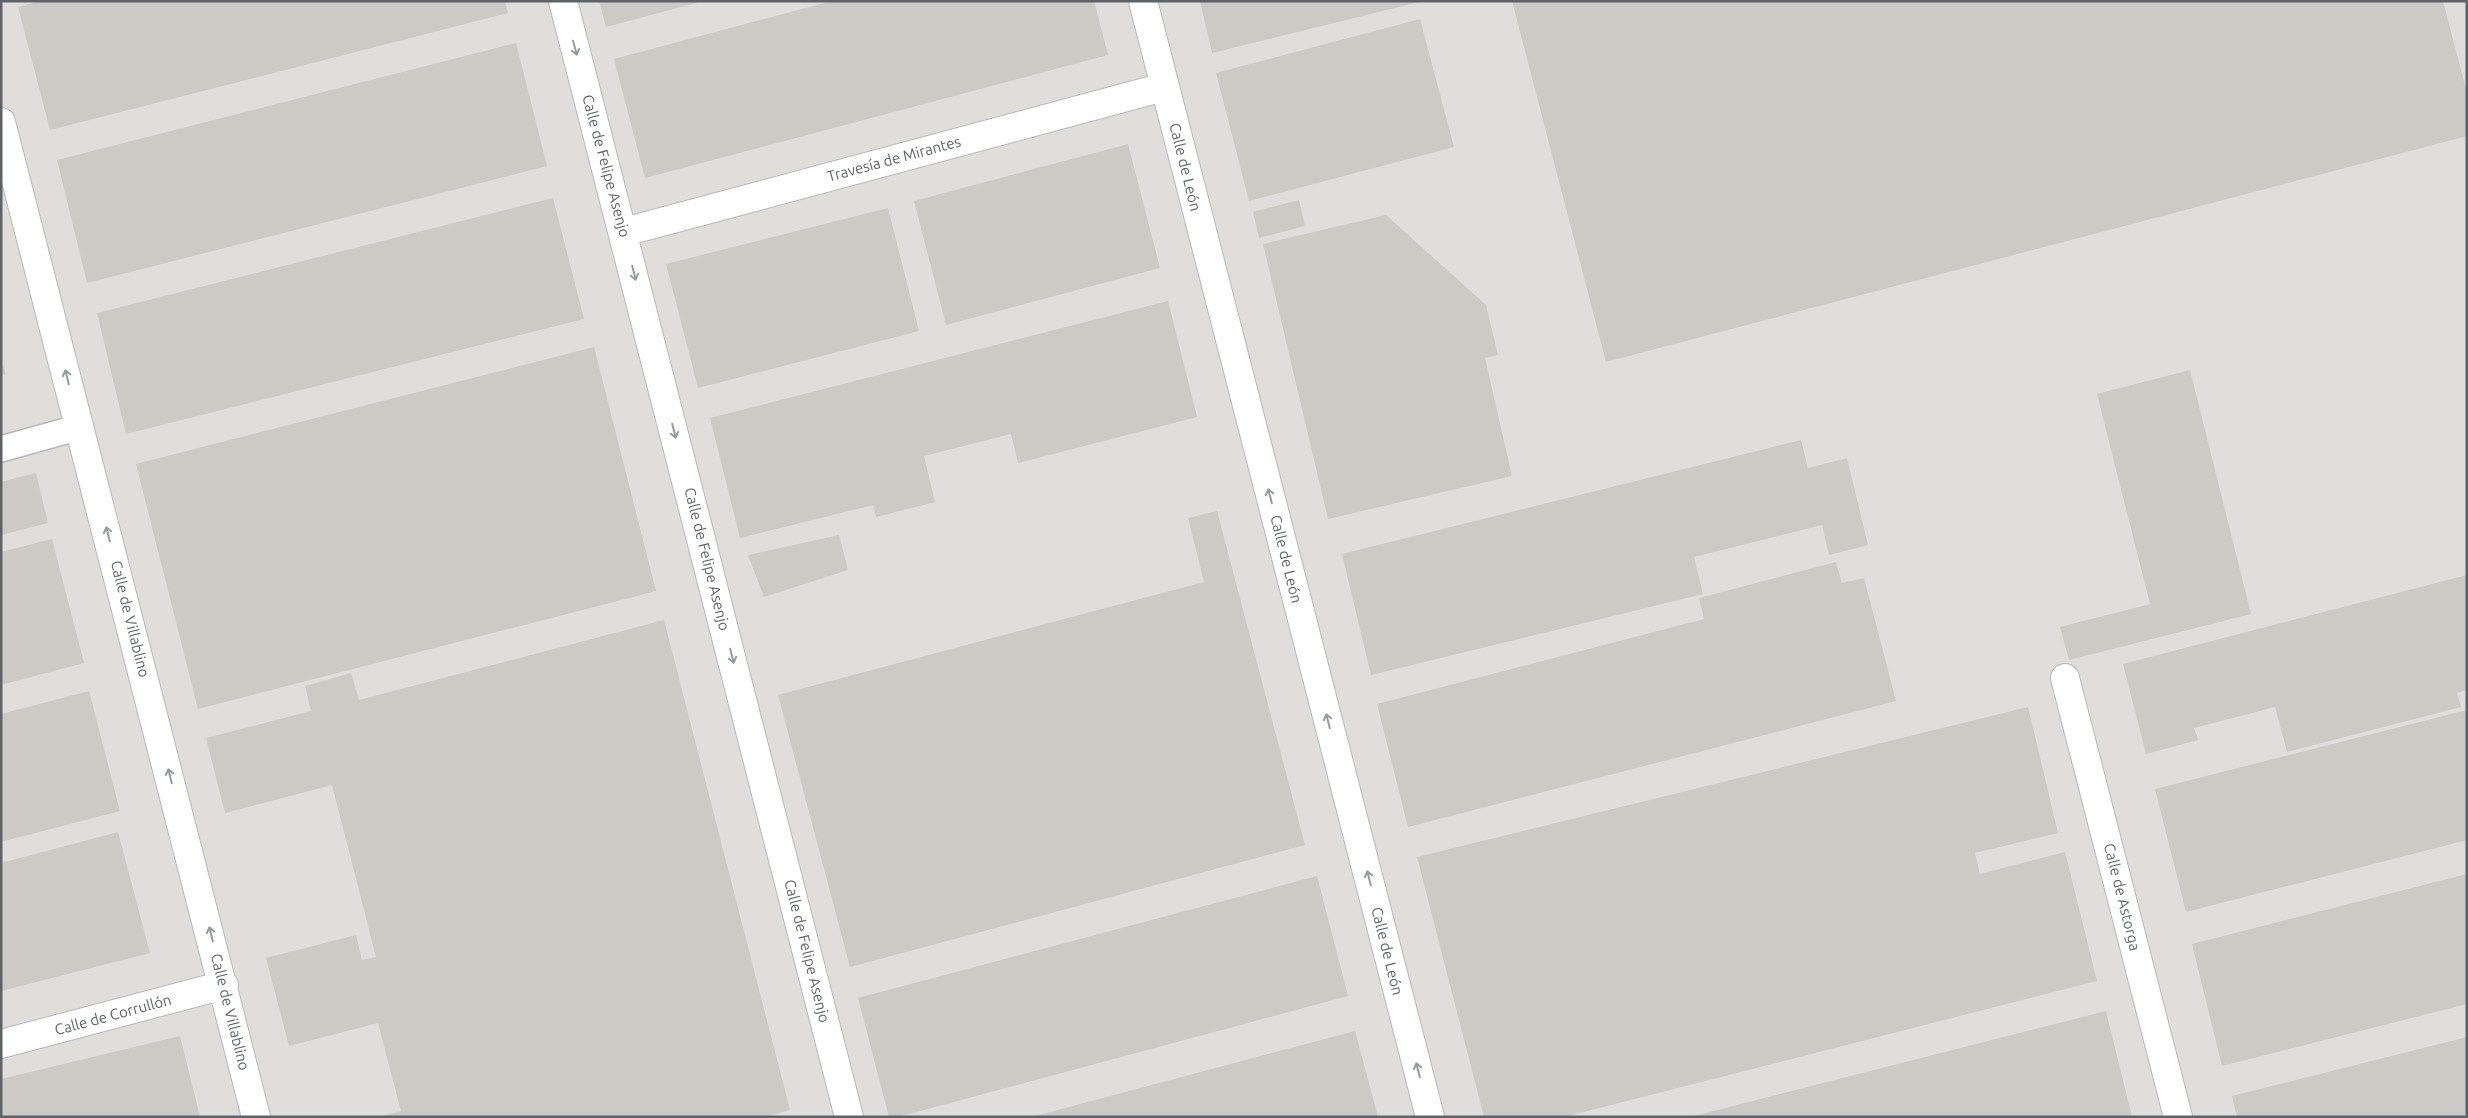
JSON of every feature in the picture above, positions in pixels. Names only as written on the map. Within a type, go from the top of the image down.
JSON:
[{"type":"street","name":"Calle de Felipe Asenjo","points":[[562,1],[624,232],[849,1117]]},
{"type":"street","name":"Calle de León","points":[[1143,1],[1430,1117]]},
{"type":"street","name":"Travesía de Mirantes","points":[[624,232],[1164,87]]},
{"type":"street","name":"Calle de Villablino","points":[[1,122],[224,985],[256,1117]]},
{"type":"street","name":"Calle de Astorga","points":[[2066,678],[2178,1117]]},
{"type":"street","name":"Calle de Corrullón","points":[[1,1044],[224,985]]},
{"type":"lane","points":[[1,448],[80,426]]},
{"type":"shaded area","points":[[1,1],[2467,1],[2467,1117],[1,1117]]},
{"type":"building","points":[[40,1],[505,1],[508,13],[50,130],[18,7]]},
{"type":"building","points":[[599,1],[700,1],[700,2],[606,27]]},
{"type":"building","points":[[832,1],[1094,1],[1108,55],[645,178],[614,59]]},
{"type":"building","points":[[1200,1],[1419,1],[1419,2],[1212,53]]},
{"type":"building","points":[[1512,1],[2443,1],[2467,93],[2467,136],[1606,362]]},
{"type":"building","points":[[1420,19],[1454,147],[1249,201],[1216,73]]},
{"type":"building","points":[[516,43],[547,166],[87,283],[57,160]]},
{"type":"building","points":[[1128,144],[1160,268],[946,325],[914,201]]},
{"type":"building","points":[[553,198],[584,319],[126,434],[97,313]]},
{"type":"building","points":[[1299,200],[1305,226],[1259,238],[1253,212]]},
{"type":"building","points":[[888,208],[919,331],[698,388],[666,264]]},
{"type":"building","points":[[1386,215],[1486,305],[1498,355],[1485,358],[1512,476],[1328,519],[1263,244]]},
{"type":"building","points":[[1168,301],[1197,417],[1018,463],[1011,434],[924,456],[935,502],[876,517],[873,505],[740,538],[710,418]]},
{"type":"building","points":[[594,347],[656,591],[198,709],[136,464]]},
{"type":"building","points":[[1,360],[6,374],[1,375]]},
{"type":"building","points":[[2190,370],[2251,614],[2069,660],[2060,627],[2150,604],[2097,394]]},
{"type":"building","points":[[1801,440],[1808,468],[1847,458],[1868,545],[1829,555],[1822,525],[1694,557],[1703,594],[1371,675],[1342,554]]},
{"type":"building","points":[[36,473],[48,523],[1,535],[1,482]]},
{"type":"building","points":[[1217,511],[1305,845],[850,967],[778,695],[1204,582],[1188,518]]},
{"type":"building","points":[[839,535],[848,570],[764,597],[748,555]]},
{"type":"building","points":[[52,539],[84,663],[1,685],[1,552]]},
{"type":"building","points":[[1836,562],[1842,583],[1864,578],[1896,701],[1408,827],[1377,704],[1704,619],[1699,598]]},
{"type":"building","points":[[2467,575],[2467,690],[2457,693],[2461,707],[2287,752],[2275,707],[2194,728],[2198,740],[2146,754],[2123,664]]},
{"type":"building","points":[[664,620],[790,1110],[765,1117],[379,1117],[401,1111],[378,1023],[289,1046],[266,958],[356,935],[362,960],[376,957],[332,785],[225,813],[206,738],[311,711],[305,686],[351,673],[359,700]]},
{"type":"building","points":[[89,691],[120,811],[1,842],[1,714]]},
{"type":"building","points":[[2028,707],[2058,833],[1975,853],[1980,874],[2065,852],[2097,981],[1564,1117],[1484,1117],[1417,857]]},
{"type":"building","points":[[2467,710],[2467,840],[2186,912],[2155,789]]},
{"type":"building","points":[[118,832],[150,953],[1,991],[1,863]]},
{"type":"building","points":[[2467,874],[2467,1004],[2222,1066],[2192,944]]},
{"type":"building","points":[[1317,876],[1348,996],[898,1117],[889,1117],[858,998]]},
{"type":"building","points":[[2106,1011],[2132,1117],[1694,1117],[1694,1116]]},
{"type":"building","points":[[1355,1031],[1378,1117],[1035,1117],[1035,1116]]},
{"type":"building","points":[[180,1036],[200,1117],[1,1117],[1,1079]]},
{"type":"building","points":[[2467,1037],[2467,1117],[2237,1117],[2232,1096]]}]
